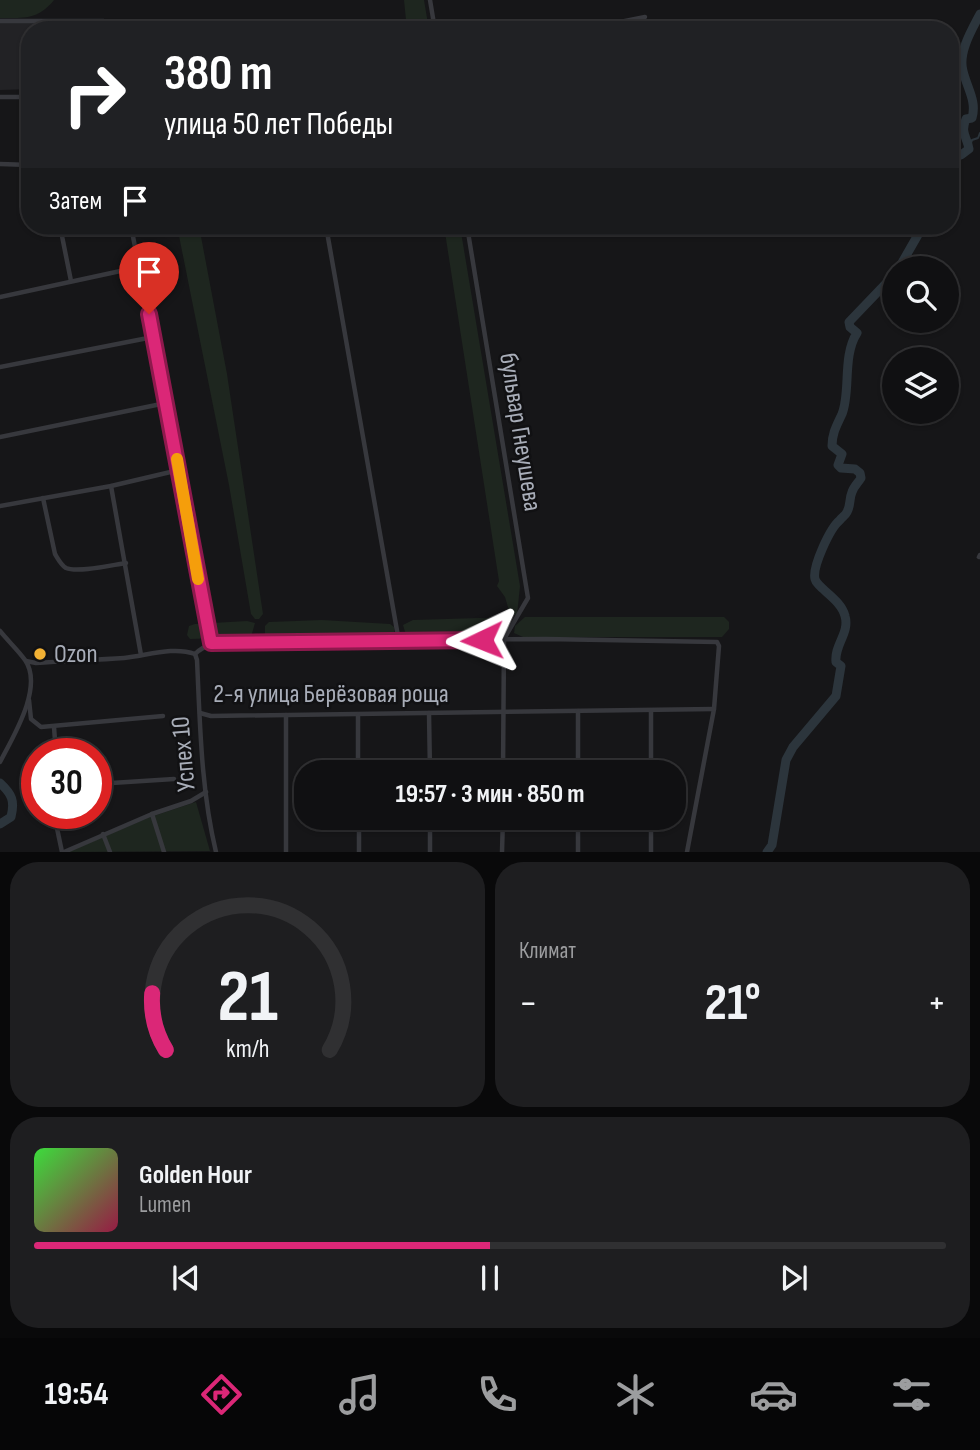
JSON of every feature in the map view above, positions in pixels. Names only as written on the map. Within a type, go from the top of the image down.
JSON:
[{"type":"street","points":[[430,0],[434,21]]},
{"type":"street","points":[[625,21],[645,17]]},
{"type":"street","points":[[0,21],[103,21]]},
{"type":"street","points":[[0,97],[21,97]]},
{"type":"street","points":[[0,164],[21,165]]},
{"type":"street","points":[[62,235],[71,281]]},
{"type":"street","points":[[133,235],[211,643]]},
{"type":"street","points":[[328,235],[399,642]]},
{"type":"street","name":"бульвар Гнеушева","points":[[468,235],[528,598],[504,639]]},
{"type":"street","points":[[0,295],[139,267]]},
{"type":"street","points":[[0,367],[153,337]]},
{"type":"street","points":[[0,437],[166,403]]},
{"type":"street","points":[[0,506],[111,486],[179,470]]},
{"type":"street","points":[[111,486],[141,655]]},
{"type":"street","points":[[43,498],[55,554],[66,568],[75,570],[125,563]]},
{"type":"street","points":[[0,631],[26,661],[31,682],[29,700],[21,722],[0,762]]},
{"type":"street","points":[[503,760],[504,639]]},
{"type":"street","points":[[26,661],[36,663],[188,651],[195,654],[201,647],[211,643],[504,639],[717,642],[719,646],[714,709],[687,852]]},
{"type":"street","name":"Успех 10","points":[[195,654],[206,792],[216,852]]},
{"type":"street","points":[[29,700],[32,719],[41,727],[163,716]]},
{"type":"street","name":"2-я улица Берёзовая роща","points":[[200,713],[211,716],[358,715],[714,709]]},
{"type":"street","points":[[578,711],[578,760]]},
{"type":"street","points":[[650,711],[651,760]]},
{"type":"street","points":[[429,713],[430,760]]},
{"type":"street","points":[[286,715],[286,852]]},
{"type":"street","points":[[358,715],[359,760]]},
{"type":"street","points":[[54,727],[55,738]]},
{"type":"street","points":[[112,783],[174,779]]},
{"type":"street","points":[[58,829],[63,852],[152,814],[191,801],[206,792]]},
{"type":"street","points":[[152,814],[164,852]]},
{"type":"street","points":[[359,830],[359,852]]},
{"type":"street","points":[[430,830],[430,852]]},
{"type":"street","points":[[502,852],[503,830]]},
{"type":"street","points":[[578,830],[578,852]]},
{"type":"street","points":[[651,830],[651,852]]},
{"type":"street","points":[[103,834],[110,852]]},
{"type":"shaded area","points":[[0,0],[54,0],[36,14],[23,18],[0,18]]},
{"type":"shaded area","points":[[404,0],[424,0],[428,21],[406,21]]},
{"type":"shaded area","points":[[0,23],[21,23],[21,89],[0,90]]},
{"type":"shaded area","points":[[179,235],[201,235],[227,374],[263,614],[259,619],[255,619],[251,614],[229,485]]},
{"type":"shaded area","points":[[445,235],[462,235],[520,586],[517,615],[510,614],[505,597],[497,586],[499,581]]},
{"type":"shaded area","points":[[525,617],[724,617],[729,622],[729,629],[722,637],[523,637],[514,633],[515,626]]},
{"type":"shaded area","points":[[506,619],[509,628],[505,635],[406,635],[403,625],[413,620]]},
{"type":"shaded area","points":[[322,620],[390,624],[394,627],[394,634],[265,637],[265,626],[269,622]]},
{"type":"shaded area","points":[[247,621],[255,623],[251,637],[190,639],[187,635],[189,626],[195,624]]},
{"type":"shaded area","points":[[196,802],[210,851],[68,852],[150,817]]},
{"type":"waterway","points":[[959,155],[969,149],[964,128],[966,119],[972,118],[973,112],[962,57],[966,42],[980,14]]},
{"type":"waterway","points":[[969,149],[972,140],[978,138],[980,133]]},
{"type":"waterway","points":[[906,256],[918,235]]},
{"type":"waterway","points":[[767,852],[772,845],[786,760],[793,747],[836,696],[841,666],[836,662],[836,656],[845,628],[845,616],[839,604],[817,582],[815,573],[827,539],[847,512],[853,490],[861,478],[855,469],[841,468],[838,465],[842,454],[832,446],[835,429],[845,405],[848,363],[852,342],[857,333],[850,327],[849,322],[882,288]]},
{"type":"waterway","points":[[0,783],[10,794],[13,806],[11,817],[0,824]]},
{"type":"slow traffic","points":[[177,459],[198,579]]},
{"type":"place","name":"Ozon","points":[[40,654]]},
{"type":"route","points":[[149,314],[211,643],[482,640]]}]
